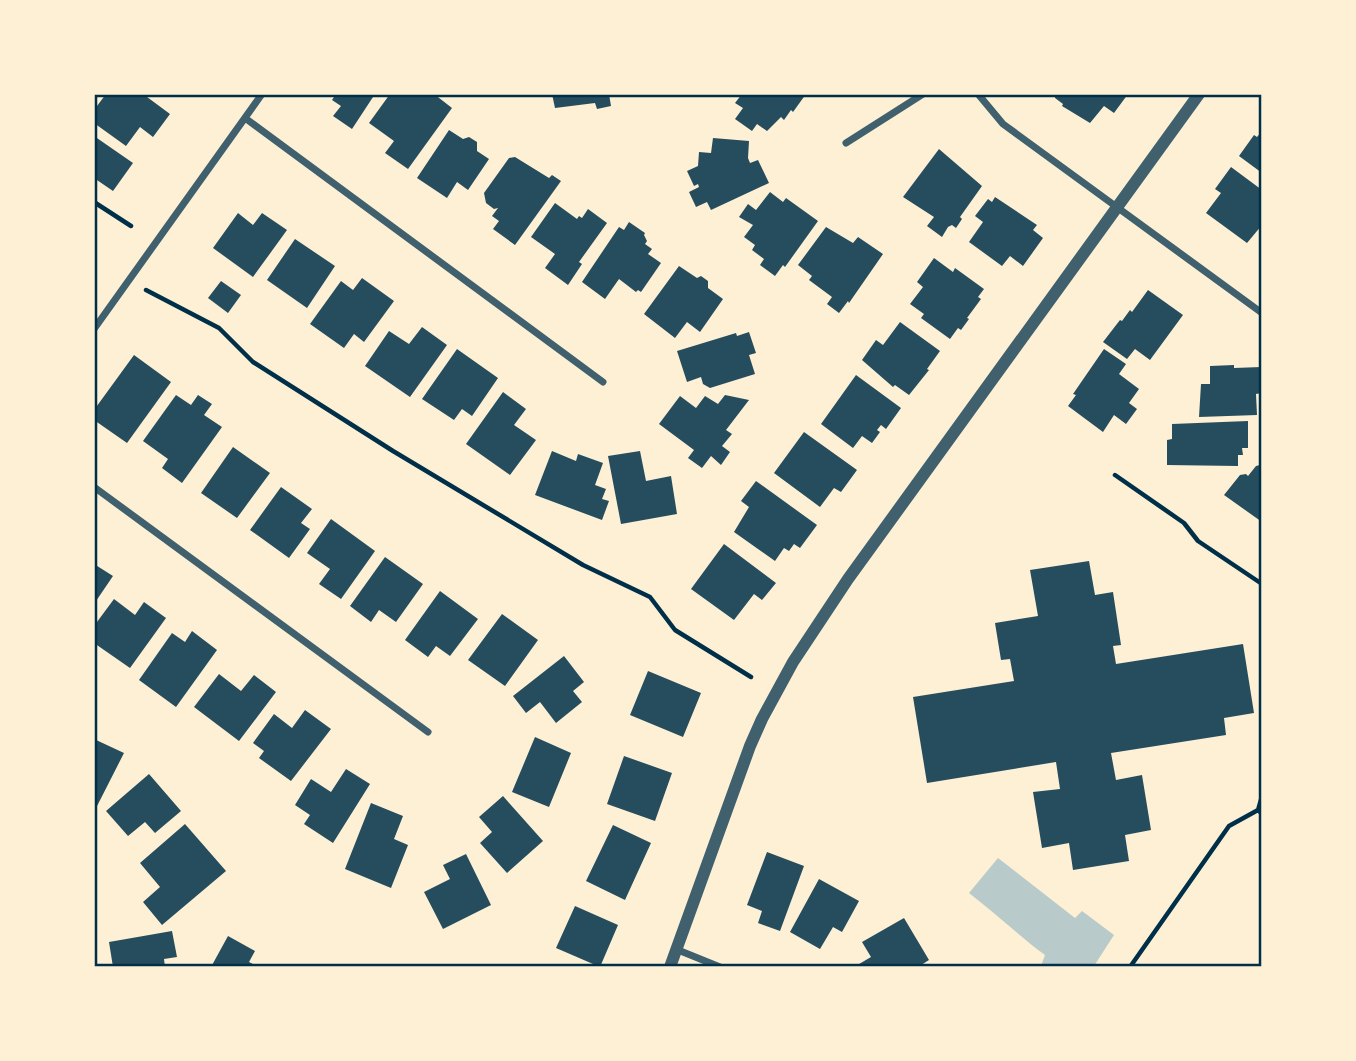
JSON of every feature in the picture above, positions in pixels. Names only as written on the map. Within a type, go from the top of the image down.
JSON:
[{"type":"street","points":[[94,329],[262,94]]},
{"type":"street","points":[[846,143],[923,94]]},
{"type":"street","points":[[978,94],[1003,124],[1262,313]]},
{"type":"street","points":[[670,967],[750,746],[793,662],[848,579],[1199,94]]},
{"type":"street","points":[[245,118],[603,382]]},
{"type":"street","points":[[94,487],[428,732]]},
{"type":"street","points":[[678,950],[720,967]]},
{"type":"path","points":[[94,202],[131,226]]},
{"type":"path","points":[[146,290],[219,328],[253,362],[393,451],[583,565],[650,597],[676,630],[751,677]]},
{"type":"path","points":[[1115,475],[1184,523],[1198,541],[1262,584]]},
{"type":"path","points":[[1130,967],[1229,826],[1260,812],[1262,796]]},
{"type":"shaded area","points":[[998,858],[1075,918],[1082,911],[1114,935],[1094,966],[1041,966],[1045,955],[969,893]]},
{"type":"building","points":[[106,94],[143,94],[170,114],[153,137],[140,127],[126,146],[94,123],[94,110]]},
{"type":"building","points":[[336,94],[375,94],[352,129],[333,116],[341,106],[332,100]]},
{"type":"building","points":[[390,94],[434,94],[452,108],[408,169],[385,153],[394,141],[369,123]]},
{"type":"building","points":[[552,94],[609,94],[611,106],[597,109],[595,103],[555,108]]},
{"type":"building","points":[[742,94],[806,94],[784,120],[781,117],[767,131],[757,124],[752,131],[735,119],[743,108],[735,103]]},
{"type":"building","points":[[1055,94],[1128,94],[1114,113],[1104,106],[1090,123],[1062,106]]},
{"type":"building","points":[[449,130],[463,139],[469,137],[477,142],[477,151],[489,159],[468,190],[457,182],[447,198],[417,178]]},
{"type":"building","points":[[1262,131],[1262,173],[1239,156],[1254,135],[1257,137]]},
{"type":"building","points":[[94,136],[133,163],[113,191],[94,178]]},
{"type":"building","points":[[713,138],[749,141],[750,163],[758,160],[769,183],[711,210],[707,202],[696,207],[689,192],[699,187],[698,184],[694,186],[687,171],[698,166],[699,152],[711,153]]},
{"type":"building","points":[[939,149],[982,186],[960,217],[962,219],[956,228],[952,225],[948,227],[942,237],[927,226],[934,217],[903,197]]},
{"type":"building","points":[[515,157],[549,178],[552,175],[561,181],[515,245],[493,229],[499,221],[492,216],[498,208],[494,209],[486,203],[484,193],[509,158]]},
{"type":"building","points":[[1231,167],[1262,190],[1262,225],[1247,243],[1206,213],[1221,193],[1215,189]]},
{"type":"building","points":[[770,192],[783,202],[786,198],[818,221],[785,267],[783,265],[775,276],[760,265],[764,259],[752,250],[755,245],[744,237],[753,225],[739,217],[748,204],[756,210]]},
{"type":"building","points":[[995,197],[1037,225],[1033,230],[1043,238],[1023,266],[1010,256],[1002,266],[969,242],[983,222],[975,216],[988,199],[992,202]]},
{"type":"building","points":[[555,203],[577,219],[579,216],[582,218],[588,209],[607,223],[579,262],[582,264],[568,285],[545,268],[555,254],[531,237]]},
{"type":"building","points":[[238,213],[253,225],[262,213],[287,230],[253,277],[213,248]]},
{"type":"building","points":[[629,222],[645,233],[645,244],[652,249],[648,254],[661,263],[641,292],[636,292],[619,279],[605,299],[582,282],[619,227],[624,230]]},
{"type":"building","points":[[826,227],[853,243],[858,237],[883,254],[839,313],[827,304],[832,297],[809,280],[812,276],[798,265]]},
{"type":"building","points":[[295,239],[335,266],[307,308],[267,280]]},
{"type":"building","points":[[934,258],[953,272],[955,268],[984,289],[978,297],[981,299],[967,318],[969,319],[950,339],[921,318],[924,314],[910,304],[923,287],[917,282]]},
{"type":"building","points":[[679,266],[697,278],[701,276],[708,281],[708,288],[723,299],[700,332],[687,322],[675,338],[644,314]]},
{"type":"building","points":[[362,278],[394,301],[364,342],[354,334],[344,348],[310,324],[341,281],[353,290]]},
{"type":"building","points":[[221,281],[241,295],[228,313],[208,298]]},
{"type":"building","points":[[1148,290],[1183,315],[1150,360],[1135,349],[1127,359],[1103,342],[1120,320],[1122,321],[1130,310],[1132,312]]},
{"type":"building","points":[[900,322],[940,351],[909,395],[895,385],[893,387],[862,360],[876,340],[883,345]]},
{"type":"building","points":[[422,327],[447,345],[410,397],[365,366],[389,331],[409,344]]},
{"type":"building","points":[[749,332],[756,353],[749,355],[755,374],[710,388],[703,384],[701,377],[687,382],[677,351],[736,333],[737,336]]},
{"type":"building","points":[[457,349],[498,378],[472,416],[462,409],[454,420],[422,399]]},
{"type":"building","points":[[1104,349],[1126,364],[1119,374],[1139,389],[1129,403],[1137,409],[1126,424],[1114,415],[1103,432],[1068,406],[1076,395],[1073,394]]},
{"type":"building","points":[[134,355],[171,382],[127,443],[94,420],[94,410]]},
{"type":"building","points":[[1234,365],[1234,368],[1261,367],[1262,393],[1256,394],[1257,415],[1199,417],[1201,384],[1210,384],[1210,366]]},
{"type":"building","points":[[856,375],[901,408],[886,429],[881,425],[877,430],[880,432],[872,443],[862,436],[853,448],[821,424]]},
{"type":"building","points":[[503,392],[526,409],[514,425],[536,440],[510,475],[466,444]]},
{"type":"building","points":[[176,395],[191,405],[198,395],[212,404],[204,415],[222,427],[182,483],[162,468],[168,459],[143,441]]},
{"type":"building","points":[[725,395],[749,400],[726,430],[732,434],[722,446],[730,452],[721,465],[711,456],[702,468],[688,458],[694,450],[659,424],[680,396],[696,408],[705,396],[718,404]]},
{"type":"building","points":[[1248,421],[1248,448],[1242,448],[1243,455],[1238,455],[1238,466],[1167,465],[1167,440],[1172,439],[1172,424]]},
{"type":"building","points":[[804,432],[857,470],[841,492],[834,488],[820,507],[774,473]]},
{"type":"building","points":[[233,447],[270,473],[237,518],[201,493]]},
{"type":"building","points":[[552,451],[576,461],[578,454],[603,463],[595,485],[606,489],[602,499],[609,501],[602,520],[535,495]]},
{"type":"building","points":[[640,451],[646,481],[671,476],[677,514],[621,524],[608,456]]},
{"type":"building","points":[[1260,465],[1262,522],[1224,495],[1240,475],[1248,476]]},
{"type":"building","points":[[756,481],[817,525],[800,548],[794,544],[789,551],[784,548],[775,561],[734,532],[749,507],[741,501]]},
{"type":"building","points":[[281,487],[312,509],[301,523],[310,529],[289,558],[250,530]]},
{"type":"building","points":[[331,519],[375,551],[341,599],[319,584],[330,569],[307,553]]},
{"type":"building","points":[[724,544],[776,583],[762,600],[754,594],[734,620],[691,589]]},
{"type":"building","points":[[385,557],[423,584],[396,622],[379,610],[371,622],[350,606]]},
{"type":"building","points":[[1089,561],[1095,595],[1113,592],[1121,645],[1113,646],[1116,664],[1243,644],[1254,713],[1224,718],[1226,735],[1111,753],[1116,780],[1142,775],[1151,830],[1125,835],[1129,861],[1073,870],[1069,843],[1042,848],[1033,792],[1060,789],[1056,762],[927,783],[913,697],[1014,681],[1010,659],[1001,660],[995,623],[1038,616],[1030,570]]},
{"type":"building","points":[[94,564],[113,576],[94,604]]},
{"type":"building","points":[[440,591],[478,619],[450,656],[436,646],[428,657],[405,640]]},
{"type":"building","points":[[114,599],[135,615],[144,602],[166,618],[130,668],[94,643],[94,626]]},
{"type":"building","points":[[502,614],[538,640],[505,686],[468,660]]},
{"type":"building","points":[[192,631],[217,650],[176,707],[139,680],[172,633],[185,642]]},
{"type":"building","points":[[564,656],[584,682],[573,691],[582,702],[556,723],[540,702],[526,713],[513,696]]},
{"type":"building","points":[[648,671],[701,693],[683,737],[630,715]]},
{"type":"building","points":[[219,674],[241,691],[254,675],[276,692],[239,741],[194,707]]},
{"type":"building","points":[[305,710],[331,729],[291,781],[259,758],[264,751],[253,743],[274,714],[292,728]]},
{"type":"building","points":[[535,737],[571,753],[549,807],[512,792]]},
{"type":"building","points":[[94,739],[124,753],[94,812]]},
{"type":"building","points":[[624,756],[672,773],[655,821],[607,804]]},
{"type":"building","points":[[346,769],[370,784],[333,843],[304,824],[310,815],[295,805],[311,779],[331,792]]},
{"type":"building","points":[[149,774],[181,811],[155,833],[145,822],[128,836],[106,811]]},
{"type":"building","points":[[503,796],[543,841],[507,873],[480,843],[492,832],[479,817]]},
{"type":"building","points":[[371,803],[403,816],[394,839],[408,845],[391,888],[345,869]]},
{"type":"building","points":[[185,824],[226,871],[162,925],[143,902],[160,887],[140,863]]},
{"type":"building","points":[[613,825],[651,843],[625,900],[586,881]]},
{"type":"building","points":[[767,852],[804,866],[780,931],[758,923],[762,911],[747,905]]},
{"type":"building","points":[[466,854],[491,905],[443,929],[424,892],[450,879],[443,865]]},
{"type":"building","points":[[819,879],[859,901],[842,932],[833,927],[820,949],[790,932]]},
{"type":"building","points":[[575,906],[618,925],[600,967],[556,948]]},
{"type":"building","points":[[904,918],[929,960],[918,967],[854,967],[871,957],[862,942]]},
{"type":"building","points":[[172,931],[177,957],[164,959],[165,967],[113,967],[109,942]]},
{"type":"building","points":[[228,936],[255,951],[249,962],[259,967],[211,967]]}]
